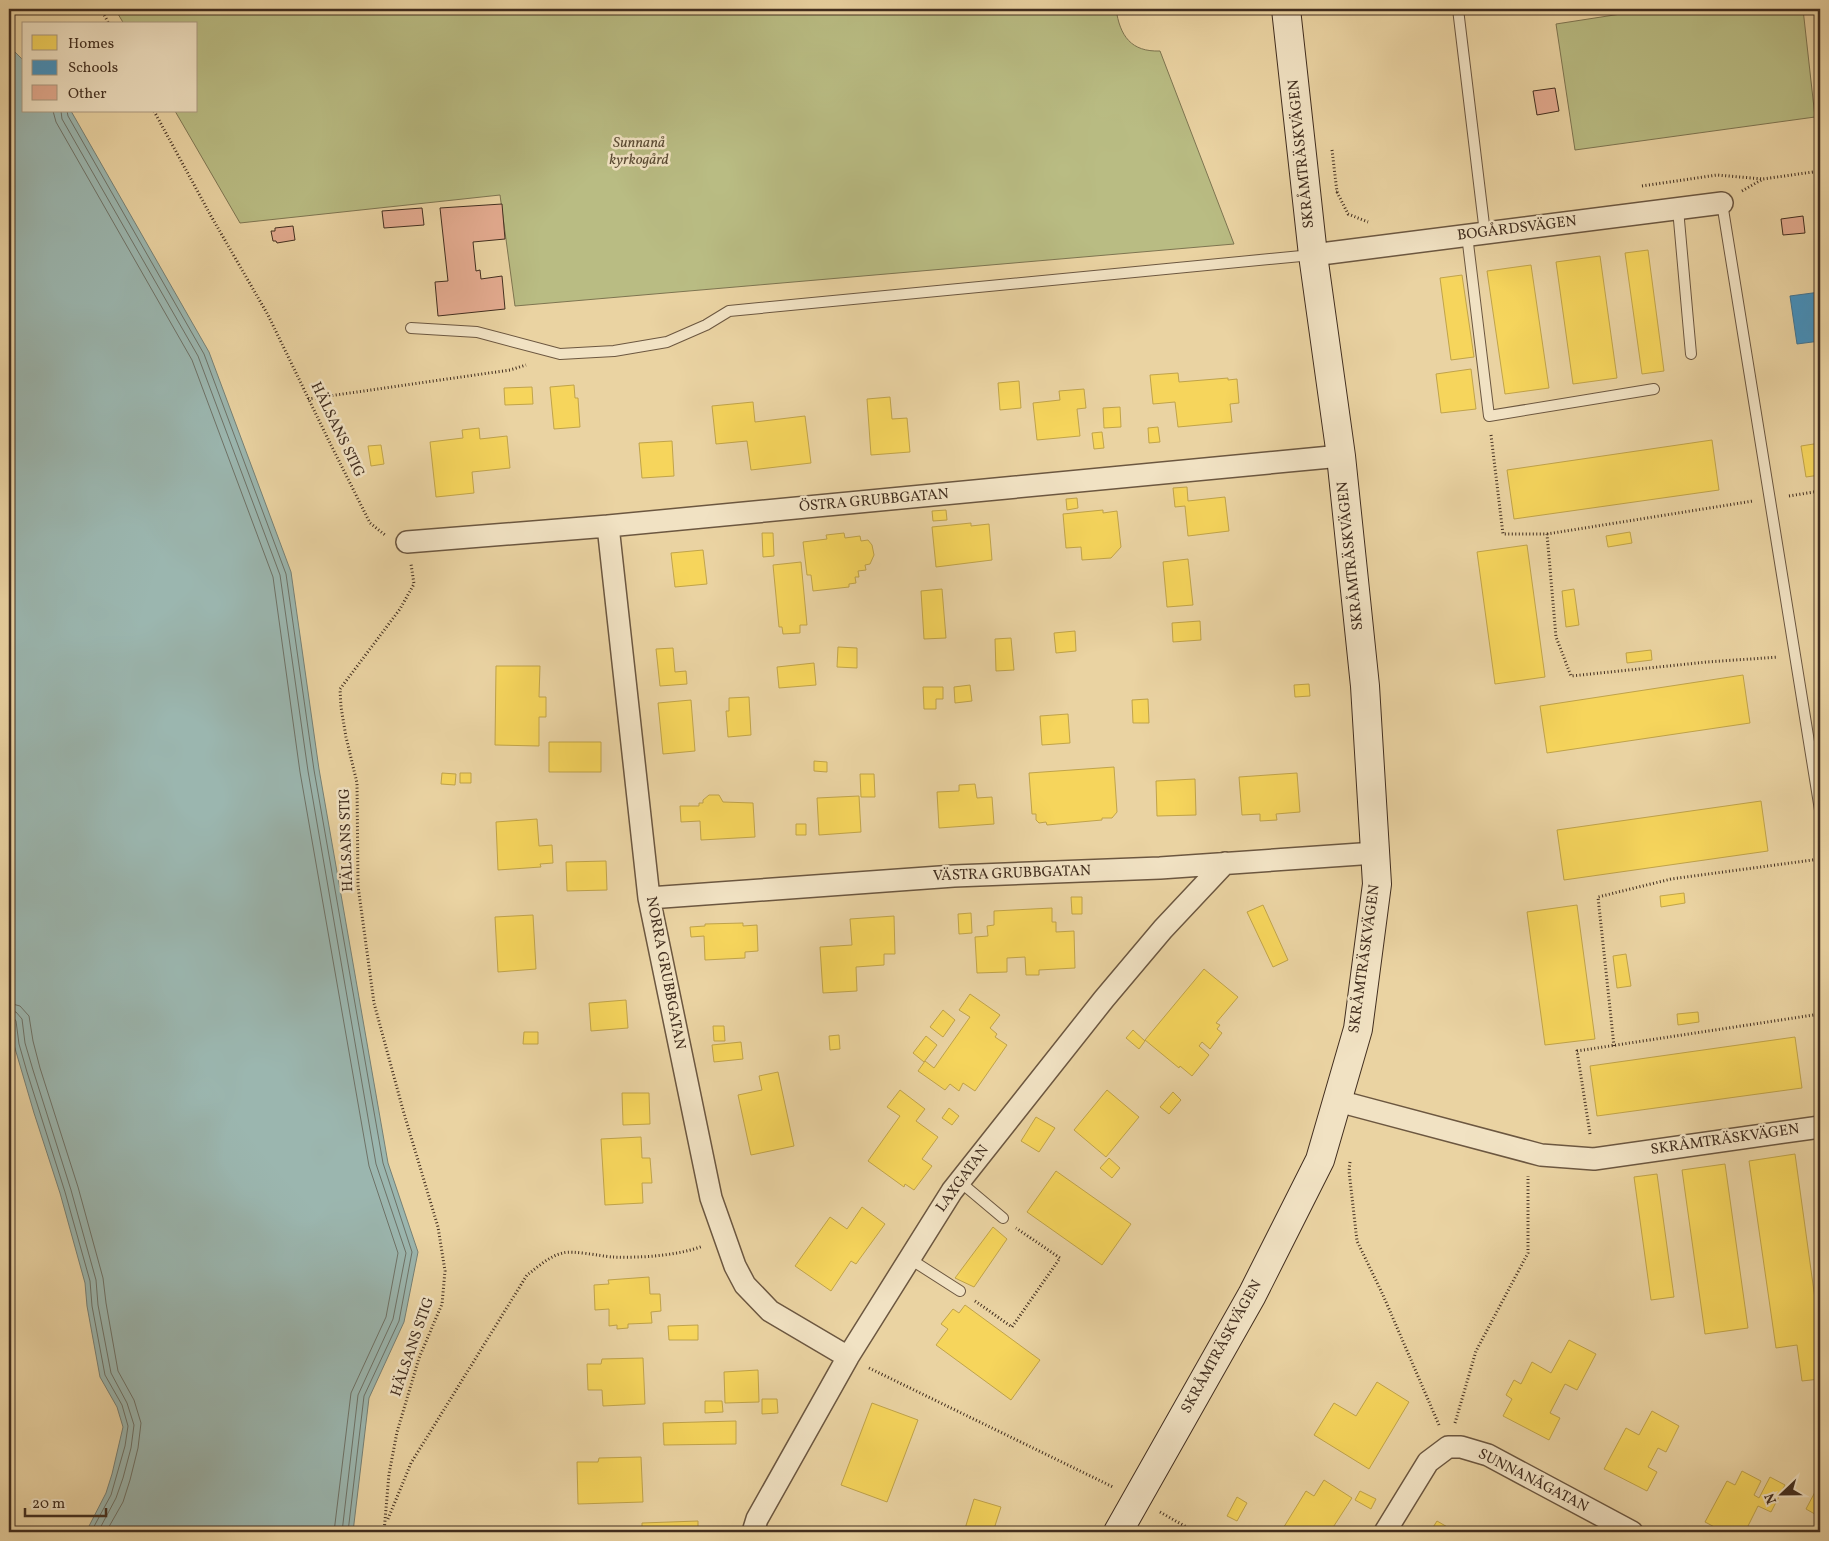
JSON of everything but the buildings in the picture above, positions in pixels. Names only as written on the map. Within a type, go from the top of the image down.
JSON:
[{"type":"main road","name":"SKRÅMTRÄSKVÄGEN","points":[[1118,1532],[1125,1497],[1252,1295],[1320,1160],[1358,1029],[1377,884],[1365,686],[1341,456],[1313,255],[1286,9]]},
{"type":"street","name":"BOGÅRDSVÄGEN","points":[[1313,255],[1722,203]]},
{"type":"street","name":"ÖSTRA GRUBBGATAN","points":[[407,542],[608,526],[1341,456]]},
{"type":"street","name":"NORRA GRUBBGATAN","points":[[608,526],[649,898],[711,1198],[735,1266],[745,1284],[770,1311],[848,1358]]},
{"type":"street","name":"VÄSTRA GRUBBGATAN","points":[[649,898],[954,876],[1160,868],[1375,853]]},
{"type":"street","name":"LAXGATAN","points":[[753,1532],[757,1519],[848,1358],[960,1181],[1104,998],[1225,863]]},
{"type":"street","name":"SKRÅMTRÄSKVÄGEN","points":[[1338,1101],[1541,1155],[1594,1159],[1820,1127]]},
{"type":"street","points":[[1384,1532],[1428,1462],[1448,1447]]},
{"type":"street","name":"SUNNANÅGATAN","points":[[1448,1447],[1461,1448],[1488,1455],[1632,1532]]},
{"type":"lane","points":[[1458,9],[1489,416],[1654,389]]},
{"type":"lane","points":[[1722,203],[1820,810]]},
{"type":"lane","points":[[1678,209],[1691,354]]},
{"type":"lane","points":[[411,328],[477,332],[560,354],[614,351],[668,342],[706,325],[729,311],[1313,255]]},
{"type":"lane","points":[[960,1181],[1003,1218]]},
{"type":"lane","points":[[910,1259],[960,1291]]},
{"type":"path","points":[[101,9],[108,22]]},
{"type":"path","name":"HÄLSANS STIG","points":[[155,112],[210,216],[268,314],[370,523],[387,537],[407,542],[414,584],[400,609],[340,689],[346,737],[357,783],[358,886],[374,1003],[403,1110],[438,1227],[445,1271],[442,1304],[419,1358],[397,1432],[389,1474],[384,1532]]},
{"type":"path","points":[[1639,186],[1717,175],[1763,178],[1820,171]]},
{"type":"path","points":[[1722,203],[1763,178]]},
{"type":"path","points":[[1337,192],[1348,214],[1368,222],[1377,221]]},
{"type":"path","points":[[308,399],[510,370],[560,354]]},
{"type":"path","points":[[1489,416],[1503,534],[1547,534],[1686,510],[1820,492]]},
{"type":"path","points":[[1547,534],[1556,637],[1571,676],[1795,655]]},
{"type":"path","points":[[1614,1046],[1598,898],[1671,879],[1820,859]]},
{"type":"path","points":[[1594,1159],[1577,1051],[1820,1014]]},
{"type":"path","points":[[1448,1447],[1476,1351],[1528,1253],[1528,1152]]},
{"type":"path","points":[[1352,1153],[1349,1171],[1357,1241],[1383,1295],[1448,1447]]},
{"type":"path","points":[[960,1291],[1012,1327],[1060,1258],[1003,1218]]},
{"type":"path","points":[[386,1523],[411,1463],[527,1275],[546,1261],[564,1252],[614,1257],[663,1255],[690,1252],[725,1238]]},
{"type":"path","points":[[848,1358],[1116,1488],[1125,1497],[1195,1532]]},
{"type":"green space","name":"Sunnanå kyrkogård","points":[[115,9],[1116,9],[1120,27],[1129,41],[1141,49],[1160,51],[1234,244],[515,306],[500,195],[240,223],[176,112],[198,112],[198,22],[123,22]]},
{"type":"green space","points":[[1653,9],[1803,9],[1815,117],[1575,150],[1556,24]]},
{"type":"water","points":[[9,46],[22,59],[22,112],[72,112],[209,352],[291,572],[319,769],[388,1163],[418,1252],[404,1322],[369,1398],[353,1532],[86,1532],[106,1493],[123,1427],[117,1407],[100,1377],[87,1306],[85,1283],[60,1193],[14,1045],[9,997]]}]
